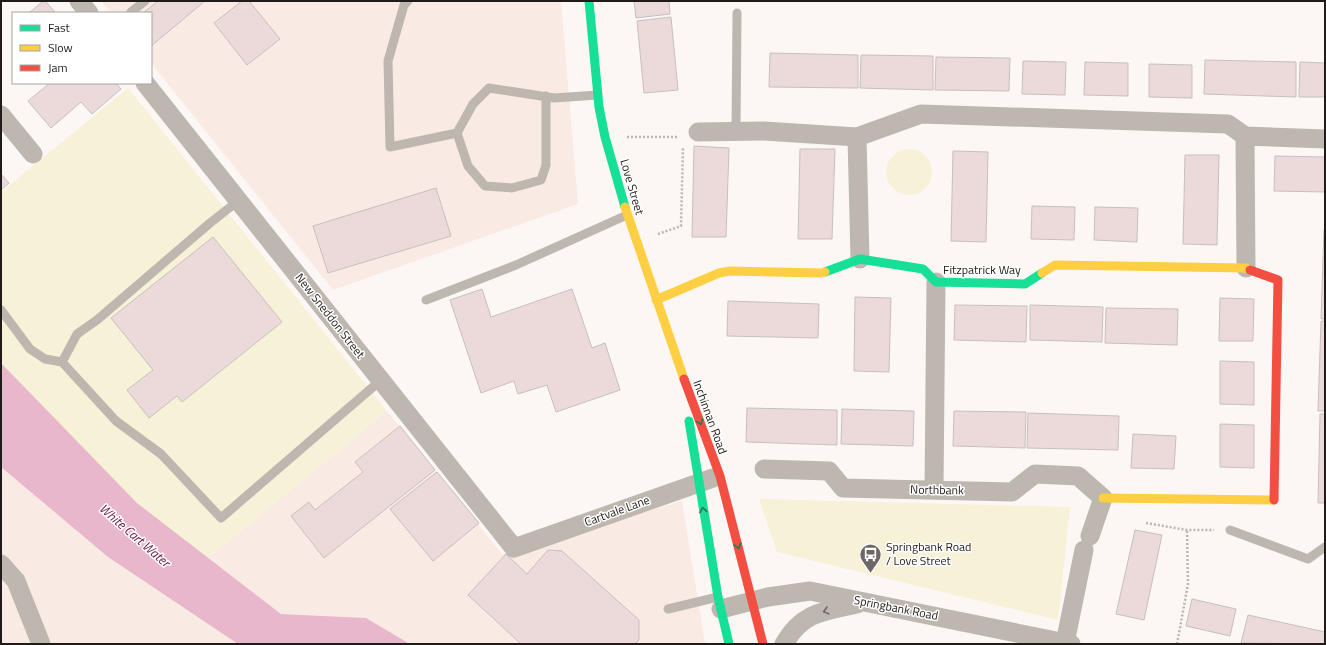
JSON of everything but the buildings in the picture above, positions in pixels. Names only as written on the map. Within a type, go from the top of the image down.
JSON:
[{"type":"street","points":[[79,1],[88,12]]},
{"type":"street","name":"Love Street","points":[[588,1],[598,95],[605,137],[627,215],[681,372]]},
{"type":"street","name":"New Sneddon Street","points":[[146,84],[514,548]]},
{"type":"street","points":[[691,134],[764,131],[857,137],[921,114],[1228,124],[1245,136],[1325,139]]},
{"type":"street","points":[[1,115],[33,154]]},
{"type":"street","points":[[1245,136],[1246,268]]},
{"type":"street","points":[[857,137],[860,259]]},
{"type":"street","name":"Fitzpatrick Way","points":[[656,300],[719,273],[730,271],[821,273],[860,259],[923,269],[936,282],[1025,284],[1055,265],[1246,268],[1278,280],[1275,500],[1103,498]]},
{"type":"street","points":[[934,490],[936,282]]},
{"type":"street","name":"Inchinnan Road","points":[[681,372],[720,476],[763,644]]},
{"type":"street","name":"Inchinnan Road","points":[[681,372],[719,603],[729,644]]},
{"type":"street","name":"Northbank","points":[[764,469],[829,471],[843,488],[1012,492],[1035,474],[1078,476],[1103,498]]},
{"type":"street","name":"Cartvale Lane","points":[[514,548],[699,482],[720,476]]},
{"type":"street","points":[[1068,643],[1087,543],[1103,498]]},
{"type":"street","points":[[1,564],[16,581],[41,644]]},
{"type":"street","name":"Springbank Road","points":[[719,603],[752,600],[791,592],[810,591],[1068,643]]},
{"type":"street","points":[[784,644],[790,634],[806,618],[822,611],[864,602]]},
{"type":"lane","points":[[131,12],[145,1]]},
{"type":"lane","points":[[408,1],[404,5],[388,61],[390,147],[457,133]]},
{"type":"lane","points":[[736,131],[737,13]]},
{"type":"lane","points":[[546,96],[546,165],[541,180],[512,188],[485,186],[468,166],[457,133],[473,104],[489,88],[546,96],[554,98],[598,95]]},
{"type":"lane","points":[[62,362],[77,334],[97,320],[210,223],[238,201]]},
{"type":"lane","points":[[426,300],[516,265],[627,215]]},
{"type":"lane","points":[[1,310],[30,349],[45,359],[62,362],[116,421],[161,454],[221,518],[381,380]]},
{"type":"lane","points":[[1230,530],[1308,559],[1325,547]]},
{"type":"lane","points":[[668,609],[719,603]]},
{"type":"path","points":[[605,137],[691,134],[681,226],[636,242]]},
{"type":"path","points":[[1141,522],[1187,530],[1230,530]]},
{"type":"path","points":[[1177,644],[1188,584],[1187,530]]},
{"type":"shaded area","points":[[561,1],[578,204],[333,290],[152,64],[152,12],[110,12],[102,2]]},
{"type":"shaded area","points":[[128,88],[387,411],[208,558],[137,503],[11,374],[1,361],[1,192]]},
{"type":"shaded area","points":[[904,149],[914,149],[922,153],[928,159],[932,167],[932,177],[928,185],[922,191],[914,195],[904,195],[896,191],[890,185],[886,177],[886,167],[890,159],[896,153]]},
{"type":"shaded area","points":[[387,411],[502,554],[682,501],[705,644],[410,644],[366,618],[281,614],[208,558]]},
{"type":"shaded area","points":[[1,467],[108,557],[238,644],[1,644]]},
{"type":"shaded area","points":[[759,499],[1070,507],[1058,620],[777,552]]},
{"type":"water","name":"White Cart Water","points":[[1,363],[137,503],[281,614],[366,618],[410,644],[238,644],[108,557],[1,467]]},
{"type":"traffic: fast","points":[[589,1],[599,107],[605,137],[625,207]]},
{"type":"traffic: fast","points":[[825,272],[860,259],[923,269],[936,282],[1025,284],[1042,273]]},
{"type":"traffic: fast","points":[[689,421],[718,597],[729,644]]},
{"type":"traffic: slow","points":[[625,207],[684,379]]},
{"type":"traffic: slow","points":[[1042,273],[1055,265],[1246,268],[1250,270]]},
{"type":"traffic: slow","points":[[656,300],[719,273],[730,271],[825,272]]},
{"type":"traffic: slow","points":[[1103,498],[1274,500]]},
{"type":"traffic: jam","points":[[1250,270],[1278,280],[1274,500]]},
{"type":"traffic: jam","points":[[684,379],[720,476],[763,644]]},
{"type":"place","name":"Springbank Road / Love Street","points":[[871,574]]}]
